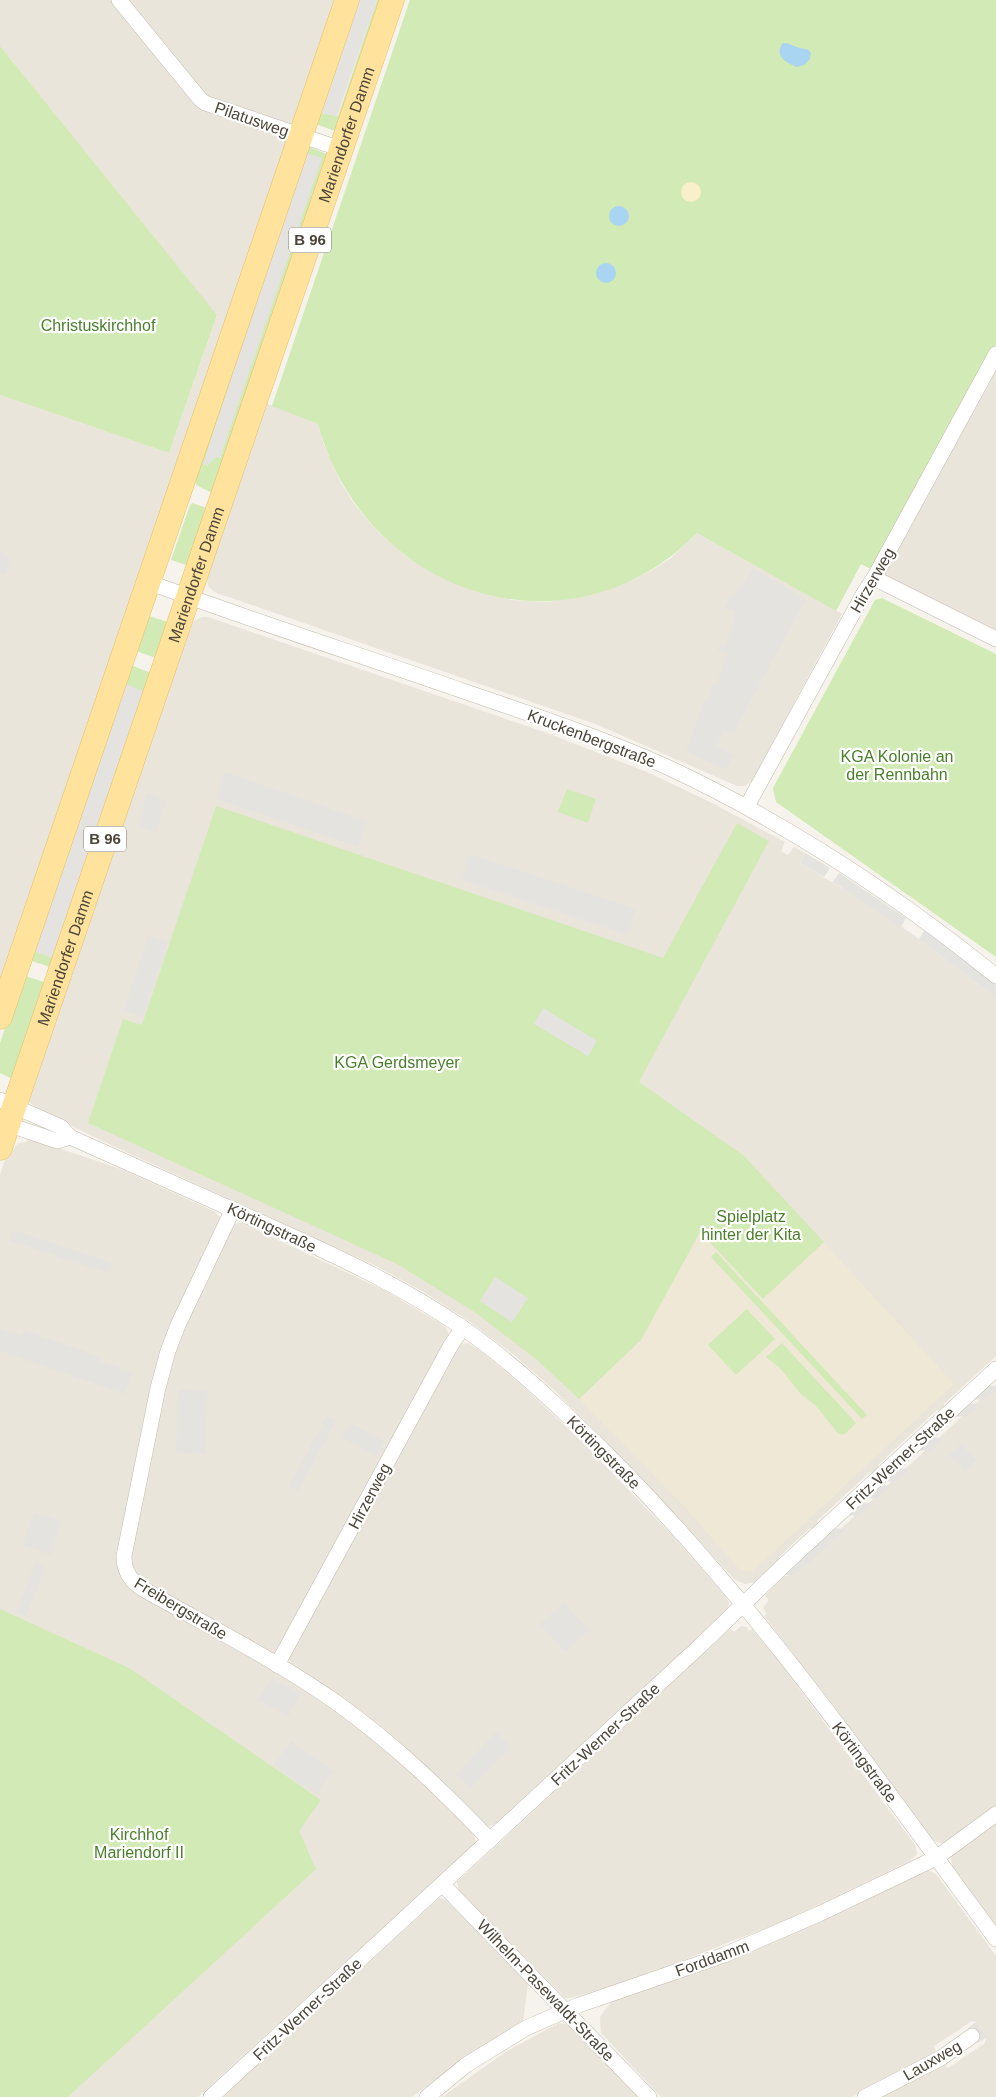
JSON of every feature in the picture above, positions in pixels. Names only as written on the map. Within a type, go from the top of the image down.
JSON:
[{"type":"main road","name":"B 96","points":[[0,1017],[348,0]]},
{"type":"main road","name":"Mariendorfer Damm","points":[[0,1148],[6,1113],[188,597],[392,0]]},
{"type":"street","name":"Pilatusweg","points":[[119,0],[205,103],[341,149]]},
{"type":"street","name":"Hirzerweg","points":[[747,806],[996,354]]},
{"type":"street","points":[[874,578],[996,640]]},
{"type":"street","name":"Kruckenbergstraße","points":[[148,582],[578,730],[663,766],[747,806],[788,830],[906,908],[996,976]]},
{"type":"street","name":"Körtingstraße","points":[[6,1113],[57,1141],[70,1137],[233,1209],[382,1278],[463,1328],[510,1364],[566,1413],[658,1508],[744,1605],[815,1694],[996,1939]]},
{"type":"street","name":"Freibergstraße","points":[[233,1209],[178,1325],[168,1351],[158,1388],[124,1563],[125,1570],[135,1584],[277,1665],[336,1702],[390,1743],[425,1774],[490,1840]]},
{"type":"street","name":"Hirzerweg","points":[[277,1665],[451,1345],[463,1328]]},
{"type":"street","name":"Fritz-Werner-Straße","points":[[211,2097],[996,1370]]},
{"type":"street","name":"Forddamm","points":[[427,2097],[474,2061],[526,2028],[565,2010],[724,1955],[819,1914],[936,1858],[996,1814]]},
{"type":"street","name":"Wilhelm-Pasewaldt-Straße","points":[[442,1884],[649,2097]]},
{"type":"street","name":"Lauxweg","points":[[865,2097],[941,2058],[972,2036]]},
{"type":"shaded area","points":[[0,0],[113,0],[196,103],[291,140],[0,992],[0,395],[169,453],[217,316],[0,46]]},
{"type":"shaded area","points":[[127,0],[339,0],[295,126],[205,97]]},
{"type":"shaded area","points":[[360,0],[377,0],[337,116],[321,113]]},
{"type":"shaded area","points":[[306,153],[322,158],[220,458],[216,457],[207,466],[203,464]]},
{"type":"shaded area","points":[[996,363],[996,634],[880,576]]},
{"type":"shaded area","points":[[263,402],[318,424],[324,445],[341,483],[355,505],[380,534],[406,556],[488,595],[512,600],[548,602],[592,595],[649,572],[671,558],[697,533],[842,614],[752,781],[745,786],[737,786],[598,725],[214,592],[208,586],[207,577]]},
{"type":"shaded area","points":[[0,549],[11,560],[6,574],[0,574]]},
{"type":"shaded area","points":[[752,568],[806,599],[734,732],[724,731],[717,746],[733,755],[726,770],[686,751],[704,701],[707,702],[713,683],[717,684],[727,653],[717,650],[719,646],[725,647],[735,620],[732,619],[735,611],[725,608],[729,599],[738,593]]},
{"type":"shaded area","points":[[202,617],[208,617],[547,733],[647,772],[712,803],[785,842],[781,851],[788,855],[794,847],[805,853],[800,863],[870,905],[919,939],[996,998],[996,1356],[944,1404],[944,1407],[937,1410],[878,1465],[878,1468],[873,1473],[870,1472],[817,1521],[818,1524],[812,1529],[810,1528],[779,1557],[779,1562],[755,1582],[745,1584],[734,1579],[638,1474],[555,1391],[513,1354],[467,1320],[422,1291],[374,1265],[111,1145],[41,1111],[29,1102],[28,1098],[192,622]]},
{"type":"shaded area","points":[[126,684],[143,691],[52,958],[34,951]]},
{"type":"shaded area","points":[[225,772],[367,821],[358,847],[216,799]]},
{"type":"shaded area","points":[[147,793],[166,801],[155,834],[139,827]]},
{"type":"shaded area","points":[[805,853],[830,868],[824,877],[800,863]]},
{"type":"shaded area","points":[[470,854],[636,909],[627,935],[462,880]]},
{"type":"shaded area","points":[[839,873],[906,918],[901,927],[833,882]]},
{"type":"shaded area","points":[[925,930],[996,985],[996,998],[919,939]]},
{"type":"shaded area","points":[[149,935],[168,942],[142,1017],[124,1010]]},
{"type":"shaded area","points":[[543,1008],[597,1041],[588,1056],[534,1024]]},
{"type":"shaded area","points":[[28,1138],[121,1169],[214,1211],[221,1220],[174,1323],[119,1566],[319,1697],[386,1747],[475,1834],[473,1845],[198,2097],[0,2097],[0,1175],[9,1148],[13,1150],[18,1143],[26,1142]]},
{"type":"shaded area","points":[[743,1155],[954,1384],[752,1572],[740,1570],[683,1505],[579,1399],[641,1340]]},
{"type":"shaded area","points":[[242,1223],[384,1290],[445,1326],[449,1335],[277,1652],[271,1654],[143,1582],[134,1574],[130,1558],[169,1369],[185,1327],[233,1225]]},
{"type":"shaded area","points":[[13,1230],[112,1263],[109,1273],[9,1241]]},
{"type":"shaded area","points":[[495,1277],[528,1298],[512,1322],[480,1301]]},
{"type":"shaded area","points":[[0,1329],[22,1336],[24,1330],[101,1357],[99,1361],[133,1372],[124,1394],[0,1351]]},
{"type":"shaded area","points":[[470,1344],[483,1353],[522,1385],[586,1446],[672,1535],[726,1597],[729,1603],[728,1609],[723,1614],[495,1824],[487,1827],[290,1662],[289,1657],[459,1345]]},
{"type":"shaded area","points":[[996,1385],[996,1926],[952,1866],[951,1856],[944,1844],[931,1838],[764,1616],[767,1614],[763,1608],[769,1600],[765,1596],[780,1577],[791,1575]]},
{"type":"shaded area","points":[[986,1386],[996,1386],[996,1389],[985,1400],[973,1399]]},
{"type":"shaded area","points":[[178,1389],[207,1390],[205,1454],[176,1453]]},
{"type":"shaded area","points":[[968,1403],[980,1404],[966,1417],[954,1416]]},
{"type":"shaded area","points":[[327,1416],[336,1421],[298,1491],[289,1486]]},
{"type":"shaded area","points":[[350,1423],[384,1441],[376,1456],[342,1437]]},
{"type":"shaded area","points":[[931,1437],[943,1438],[930,1451],[917,1450]]},
{"type":"shaded area","points":[[961,1444],[977,1461],[965,1472],[949,1455]]},
{"type":"shaded area","points":[[897,1468],[910,1469],[896,1482],[884,1481]]},
{"type":"shaded area","points":[[879,1485],[891,1486],[877,1499],[865,1498]]},
{"type":"shaded area","points":[[860,1503],[872,1503],[859,1516],[846,1515]]},
{"type":"shaded area","points":[[34,1512],[62,1522],[50,1555],[23,1545]]},
{"type":"shaded area","points":[[833,1528],[845,1529],[795,1575],[785,1575]]},
{"type":"shaded area","points":[[35,1563],[45,1567],[26,1617],[16,1613]]},
{"type":"shaded area","points":[[564,1603],[589,1630],[565,1652],[540,1624]]},
{"type":"shaded area","points":[[741,1626],[747,1627],[749,1631],[752,1629],[777,1659],[915,1845],[917,1854],[910,1861],[789,1919],[653,1972],[602,1989],[565,1998],[459,1891],[457,1882],[730,1629],[734,1632]]},
{"type":"shaded area","points":[[271,1678],[300,1694],[288,1716],[259,1700]]},
{"type":"shaded area","points":[[496,1732],[511,1747],[470,1789],[456,1774]]},
{"type":"shaded area","points":[[291,1741],[333,1771],[316,1794],[274,1765]]},
{"type":"shaded area","points":[[927,1870],[936,1874],[996,1956],[996,2097],[878,2097],[944,2064],[948,2068],[985,2043],[986,2036],[976,2022],[972,2021],[934,2046],[936,2052],[934,2055],[852,2097],[661,2097],[601,2033],[600,2017],[611,2002],[761,1948],[849,1909]]},
{"type":"shaded area","points":[[439,1898],[446,1900],[528,1983],[523,2022],[461,2061],[412,2097],[223,2097]]},
{"type":"shaded area","points":[[976,2022],[987,2037],[978,2043],[968,2028]]},
{"type":"shaded area","points":[[559,2023],[568,2024],[639,2097],[442,2097],[507,2051]]},
{"type":"green space","points":[[355,0],[360,0],[321,113],[338,116],[377,0],[383,0],[338,132],[313,123]]},
{"type":"green space","points":[[410,0],[996,0],[996,344],[873,570],[861,564],[836,611],[697,533],[646,573],[590,595],[533,601],[477,592],[424,568],[379,532],[342,483],[318,424],[272,406]]},
{"type":"green space","name":"Christuskirchhof","points":[[0,46],[217,315],[169,453],[0,395]]},
{"type":"green space","points":[[307,146],[329,155],[212,493],[196,485],[196,479]]},
{"type":"green space","points":[[192,503],[207,508],[190,566],[171,560]]},
{"type":"green space","name":"KGA Kolonie an der Rennbahn","points":[[882,598],[996,654],[996,957],[776,802],[773,788],[875,600]]},
{"type":"green space","points":[[146,615],[171,623],[156,658],[136,651]]},
{"type":"green space","points":[[131,665],[151,673],[50,967],[29,960]]},
{"type":"green space","points":[[567,789],[596,799],[588,823],[558,812]]},
{"type":"green space","name":"KGA Gerdsmeyer","points":[[216,806],[663,958],[737,823],[769,841],[639,1082],[743,1155],[824,1242],[763,1299],[700,1232],[641,1340],[579,1399],[537,1360],[476,1313],[397,1264],[88,1123],[123,1019],[142,1025]]},
{"type":"green space","points":[[26,976],[46,983],[15,1080],[0,1073],[0,1043],[22,978]]},
{"type":"green space","points":[[716,1252],[867,1415],[862,1419],[711,1257]]},
{"type":"green space","points":[[747,1309],[775,1339],[736,1375],[708,1345]]},
{"type":"green space","points":[[782,1343],[856,1423],[844,1435],[838,1433],[816,1406],[800,1393],[780,1368],[766,1357]]},
{"type":"green space","name":"Kirchhof Mariendorf II","points":[[0,1609],[129,1668],[321,1800],[299,1831],[316,1869],[68,2097],[0,2097]]},
{"type":"sand","points":[[691,182],[698,185],[701,192],[698,199],[691,202],[684,199],[681,192],[684,185]]},
{"type":"water","points":[[783,43],[807,49],[811,53],[810,59],[804,65],[797,67],[789,63],[780,55],[780,48]]},
{"type":"water","points":[[619,206],[626,209],[629,216],[626,223],[619,226],[612,223],[609,216],[612,209]]},
{"type":"water","points":[[606,263],[613,266],[616,273],[613,280],[606,283],[599,280],[596,273],[599,266]]},
{"type":"park label","name":"Spielplatz hinter der Kita","points":[[751,1225]]}]
